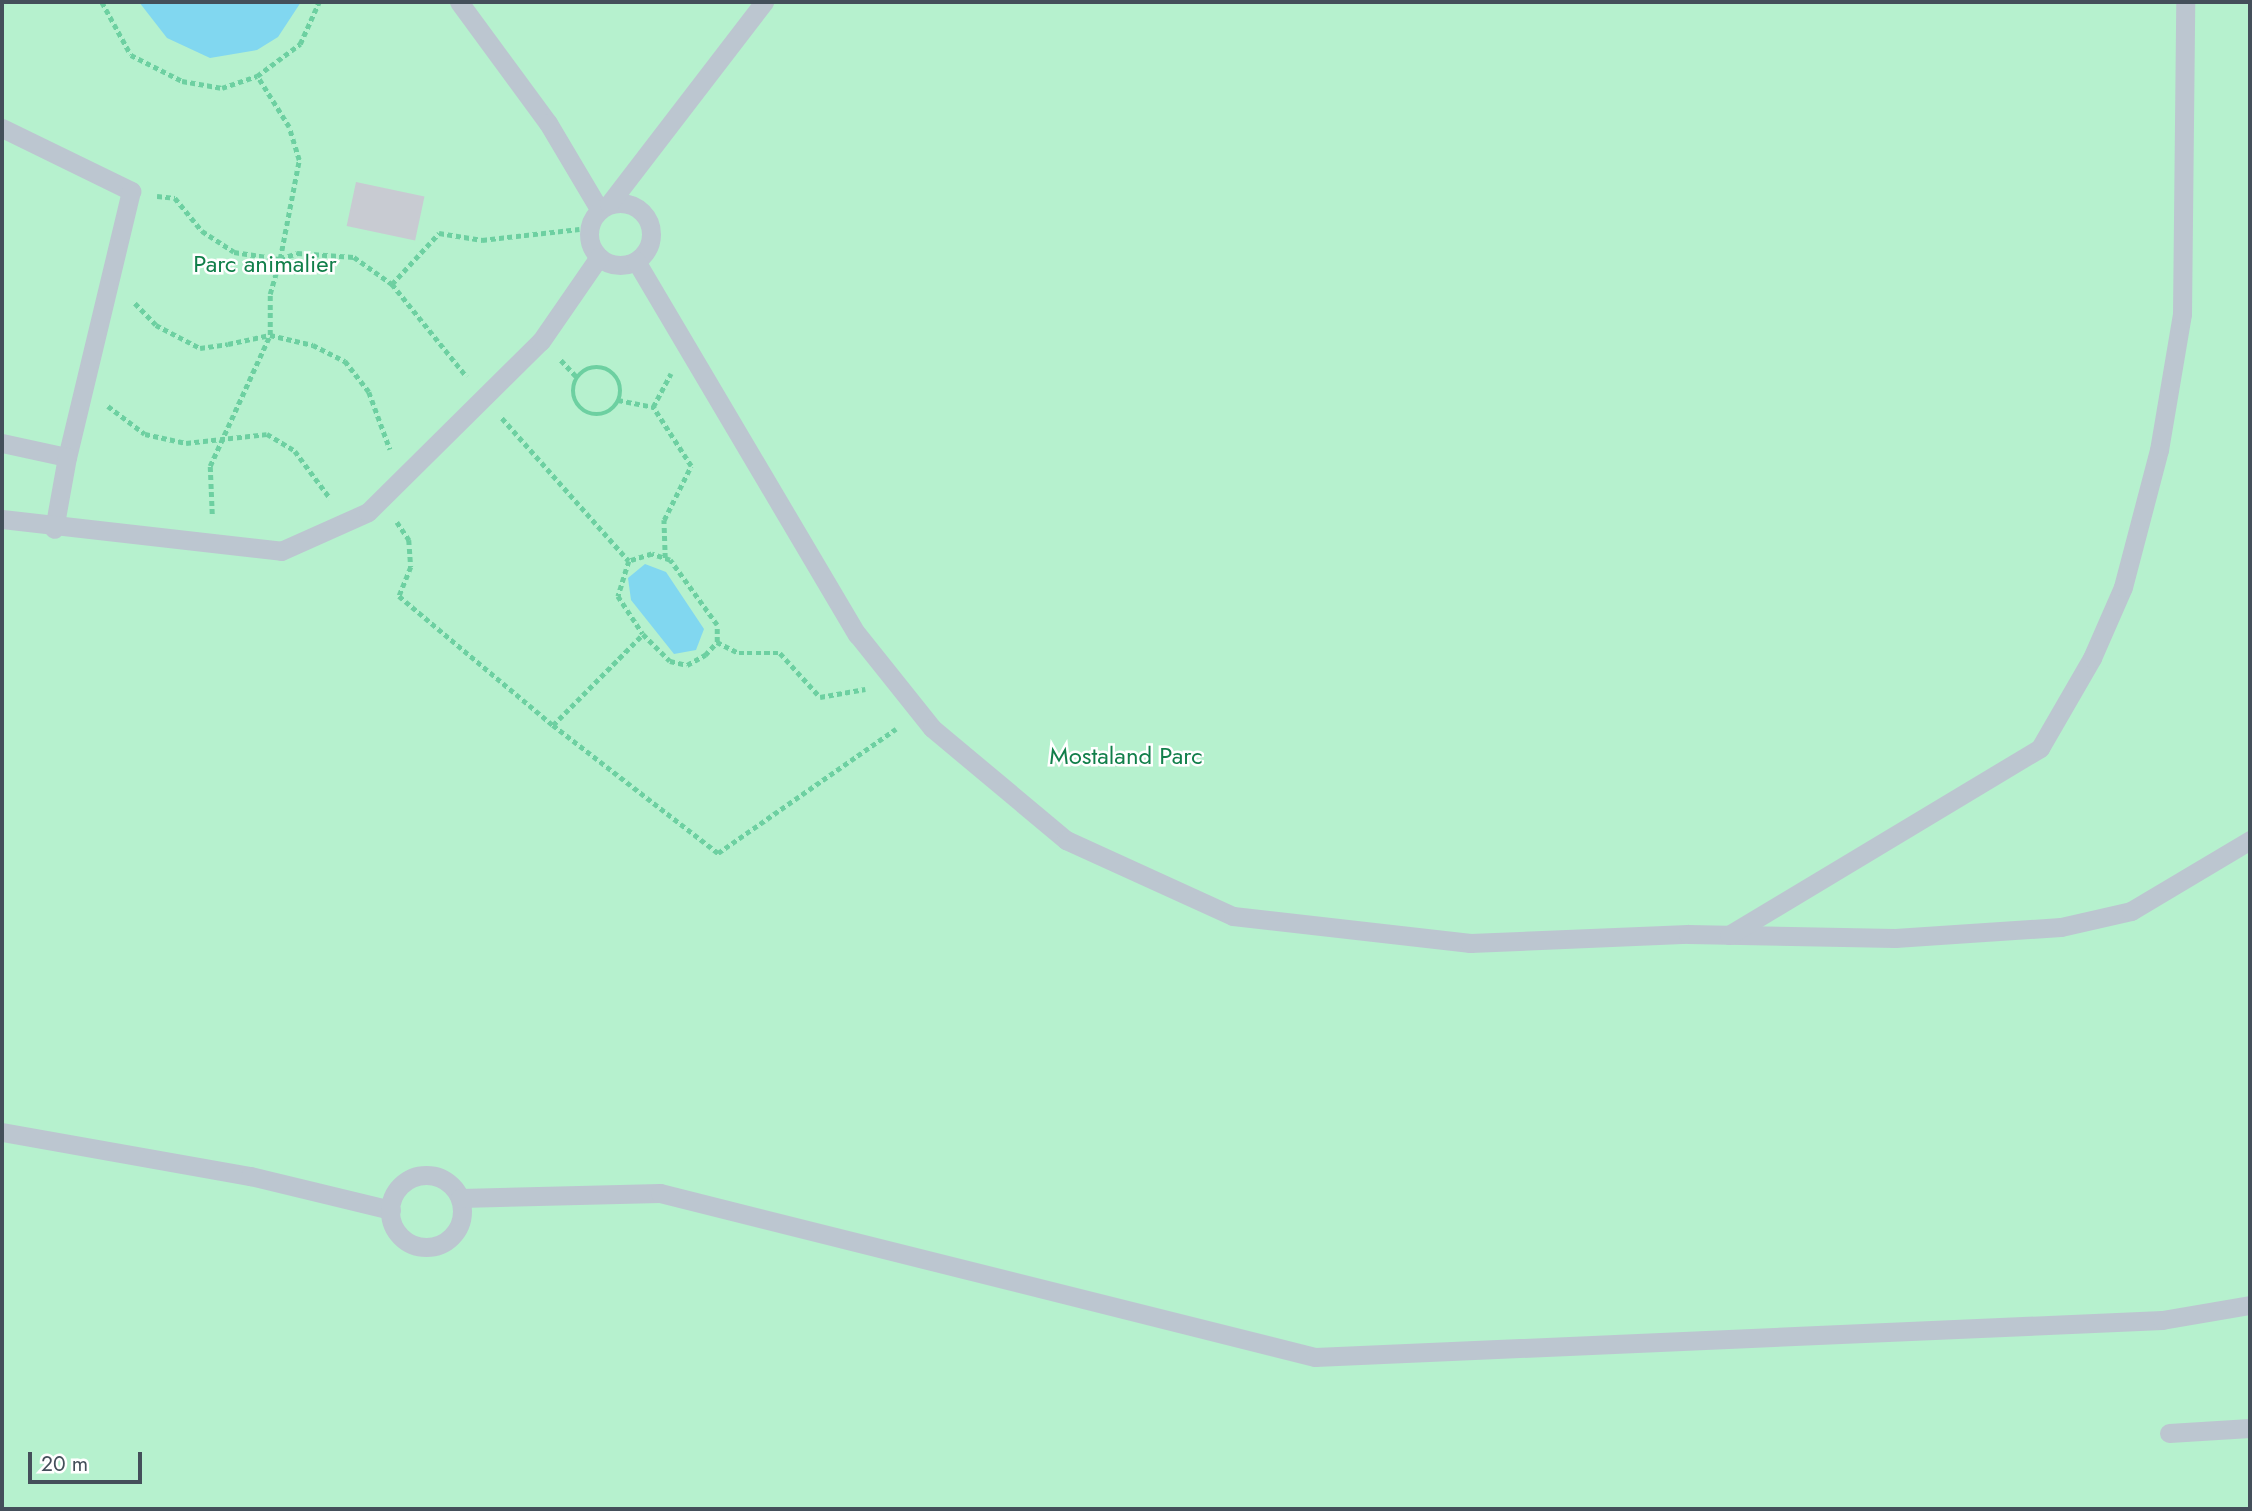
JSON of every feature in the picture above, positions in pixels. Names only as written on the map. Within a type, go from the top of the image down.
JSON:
[{"type":"lane","points":[[459,2],[548,123],[604,206]]},
{"type":"lane","points":[[604,206],[630,204],[647,217],[649,246],[636,261],[617,265],[599,257],[589,228],[604,206],[764,2]]},
{"type":"lane","points":[[1729,934],[2040,748],[2092,658],[2123,587],[2160,450],[2182,314],[2185,2]]},
{"type":"lane","points":[[2,128],[131,191],[66,457],[54,528]]},
{"type":"lane","points":[[2,519],[54,528],[281,551],[345,522],[382,499],[541,341],[599,257]]},
{"type":"lane","points":[[636,261],[694,354],[857,634],[919,712],[1066,840],[1233,916],[1470,943],[1729,934],[1895,938],[2061,927],[2131,911],[2250,840]]},
{"type":"lane","points":[[2,443],[66,457]]},
{"type":"lane","points":[[2,1132],[250,1176],[391,1210]]},
{"type":"lane","points":[[420,1175],[445,1180],[460,1198],[461,1222],[438,1245],[405,1240],[391,1210],[399,1187],[420,1175]]},
{"type":"lane","points":[[460,1198],[660,1194],[1315,1357],[2162,1320],[2250,1306]]},
{"type":"lane","points":[[2169,1433],[2250,1428]]},
{"type":"path","points":[[102,2],[131,55],[158,72],[222,88],[257,76],[300,44],[319,2]]},
{"type":"path","points":[[216,544],[210,466],[222,435],[250,391],[270,335],[270,294],[280,259],[299,160],[289,127],[257,76]]},
{"type":"path","points":[[153,208],[156,196],[175,198],[202,231],[234,253],[280,259],[297,253],[354,257],[392,284],[483,398],[628,561]]},
{"type":"path","points":[[392,284],[439,233],[482,240],[589,228]]},
{"type":"path","points":[[129,294],[156,325],[200,348],[270,335],[313,345],[345,361],[369,392],[402,479]]},
{"type":"path","points":[[653,407],[662,380],[694,354]]},
{"type":"path","points":[[606,369],[620,384],[618,400],[608,412],[588,413],[573,398],[577,377],[606,369]]},
{"type":"path","points":[[83,390],[145,434],[186,443],[222,435],[267,434],[295,451],[345,522]]},
{"type":"path","points":[[618,400],[653,407],[691,466],[664,520],[666,558],[717,625],[716,642],[687,665],[670,661],[643,634],[618,596],[628,561]]},
{"type":"path","points":[[382,499],[409,540],[411,567],[399,596],[553,725],[718,853],[919,712]]},
{"type":"path","points":[[628,561],[652,554],[666,558]]},
{"type":"path","points":[[553,725],[643,634]]},
{"type":"path","points":[[716,642],[738,653],[780,653],[820,698],[853,696],[891,676]]},
{"type":"green space","name":"Mostaland Parc","points":[[2,2],[2250,2],[2250,1509],[2,1509]]},
{"type":"water","points":[[139,2],[301,2],[278,37],[257,50],[210,58],[167,38]]},
{"type":"water","points":[[645,564],[666,572],[704,629],[696,650],[674,654],[631,600],[628,578]]},
{"type":"building","points":[[356,182],[424,197],[415,241],[347,226]]},
{"type":"park label","name":"Parc animalier","points":[[265,264]]}]
